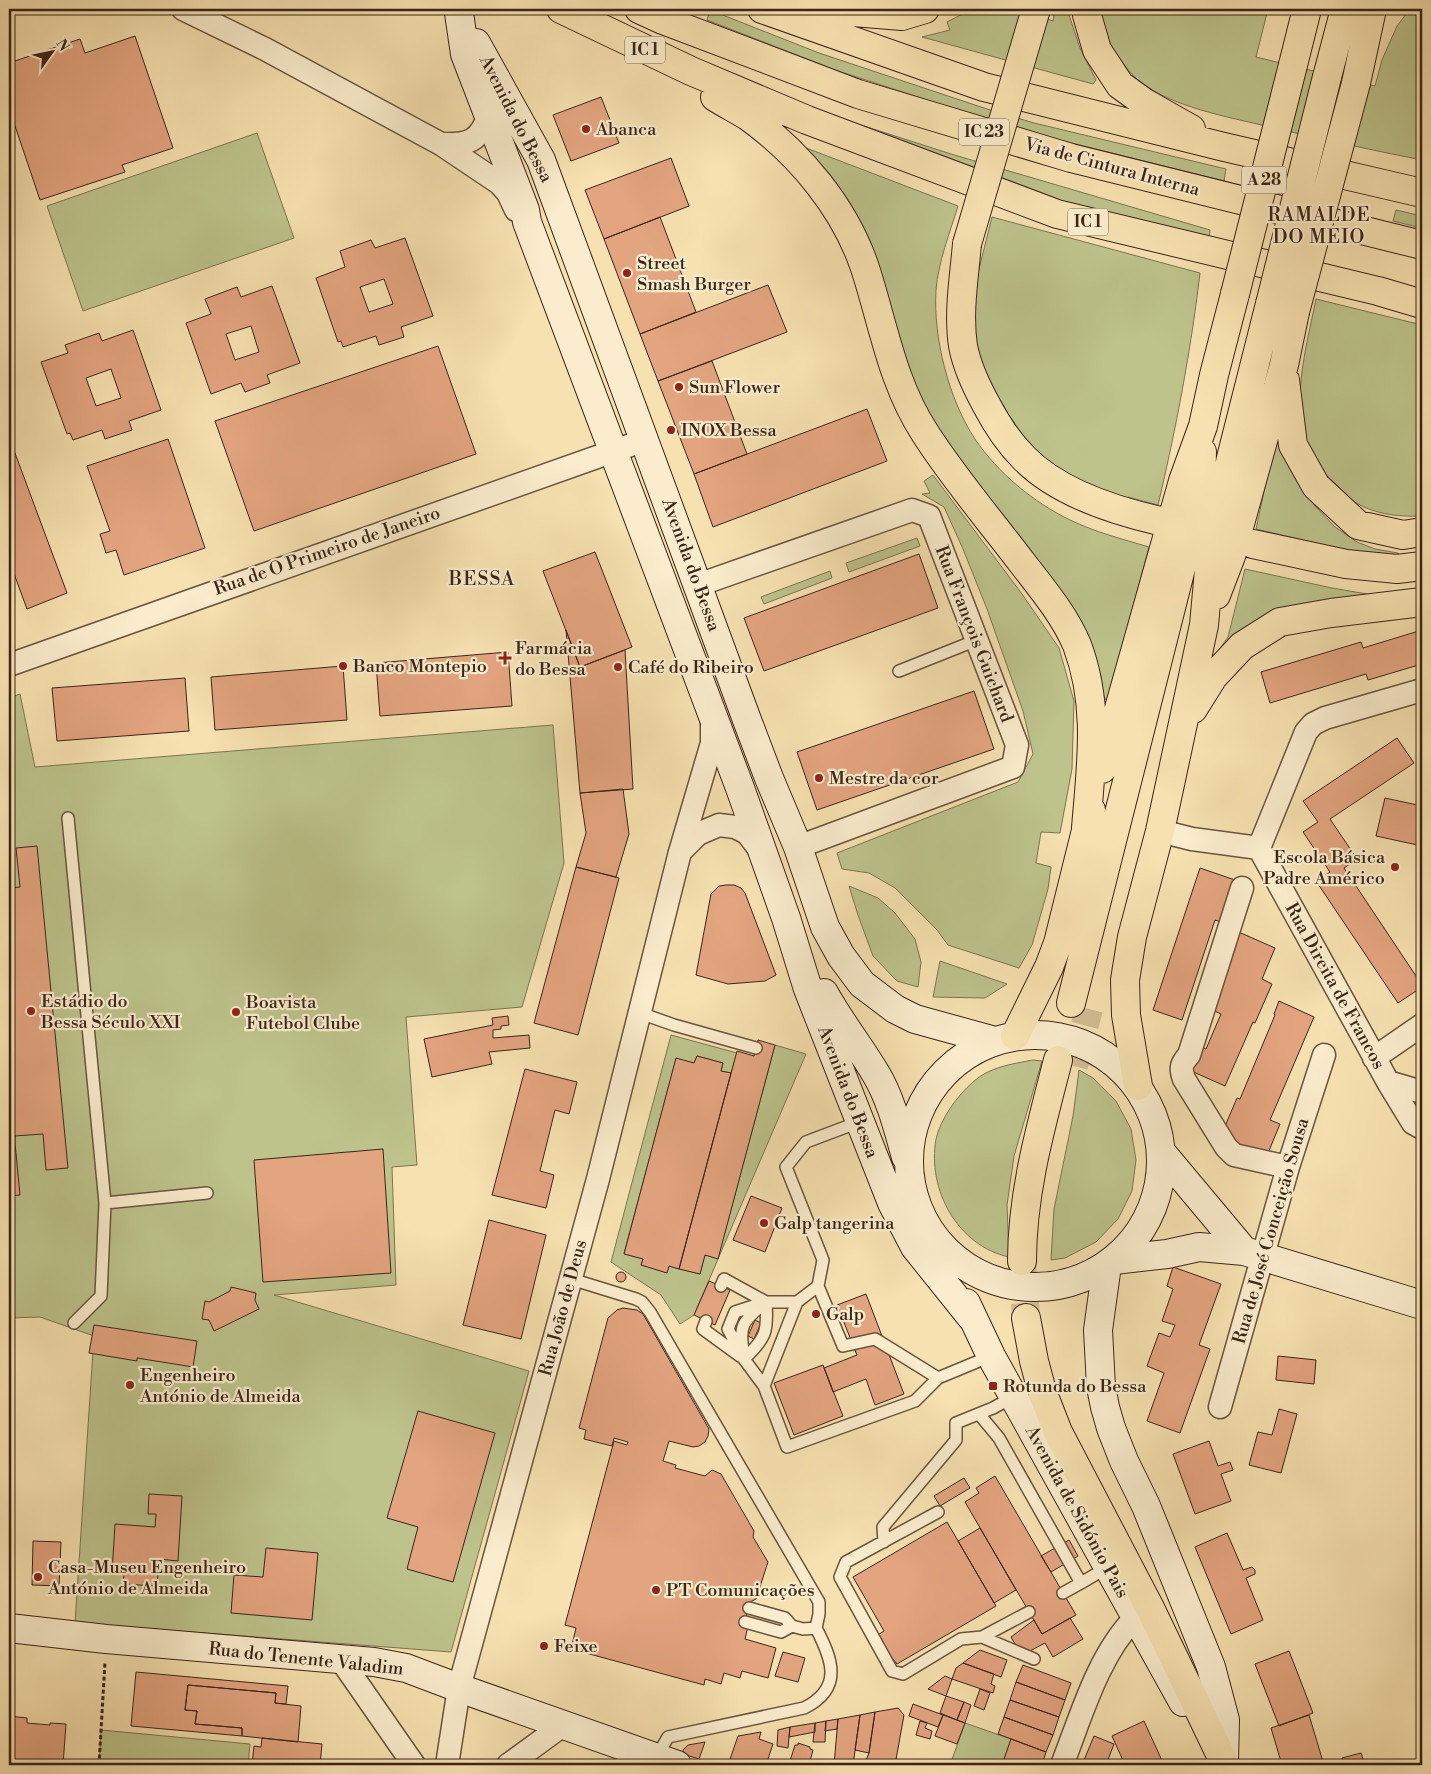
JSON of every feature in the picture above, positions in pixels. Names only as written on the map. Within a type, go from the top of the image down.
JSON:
[{"type":"highway","name":"IC 1","points":[[561,9],[691,71],[807,120],[1056,214],[1378,291],[1422,304]]},
{"type":"highway","name":"Via de Cintura Interna","points":[[639,9],[663,20],[858,94],[1071,158],[1422,244]]},
{"type":"highway","points":[[764,10],[853,12],[902,16],[925,9]]},
{"type":"highway","points":[[1036,9],[967,244],[961,313],[963,347],[976,387],[999,428],[1025,459],[1058,485],[1123,513],[1160,521]]},
{"type":"highway","points":[[1087,9],[1087,15],[1098,50],[1120,85],[1145,103],[1220,146]]},
{"type":"highway","name":"A 28","points":[[1282,308],[1328,77],[1345,9]]},
{"type":"highway","points":[[1138,1086],[1126,1015],[1125,980],[1132,936],[1160,831],[1204,624],[1211,548],[1231,458],[1356,83],[1373,9]]},
{"type":"highway","name":"IC 23","points":[[764,10],[984,86],[1220,146],[1418,191]]},
{"type":"highway","name":"A 28","points":[[1203,426],[1304,14]]},
{"type":"highway","points":[[691,71],[708,94],[748,116],[777,140],[830,199],[850,233],[864,266],[898,378],[910,408],[925,433],[969,494],[1061,615],[1076,644],[1090,696],[1093,728],[1086,828]]},
{"type":"highway","points":[[1282,308],[1284,365],[1293,445],[1316,486],[1358,525],[1403,535],[1422,532]]},
{"type":"highway","points":[[1204,624],[1231,556],[1284,365]]},
{"type":"highway","points":[[1005,1038],[1049,967],[1058,943],[1086,828],[1183,481],[1203,426]]},
{"type":"highway","points":[[1203,426],[1201,489],[1080,1006],[1184,622],[1211,548]]},
{"type":"highway","points":[[1254,544],[1346,564],[1396,569],[1422,566]]},
{"type":"highway","points":[[1184,722],[1213,677],[1242,646],[1280,622],[1331,613],[1422,602]]},
{"type":"highway","points":[[1030,1261],[1043,1199],[1066,1063]]},
{"type":"highway","points":[[1034,1317],[1067,1408],[1081,1440],[1152,1573],[1183,1636],[1207,1703],[1224,1764]]},
{"type":"main road","name":"Avenida do Bessa","points":[[459,11],[465,54],[526,210],[526,222],[740,788],[786,918],[808,989],[859,1122],[902,1226]]},
{"type":"main road","name":"Avenida do Bessa","points":[[459,11],[541,160],[769,778],[798,847],[825,927],[841,956],[862,984],[895,1009],[915,1019],[1005,1038]]},
{"type":"main road","name":"Avenida do Bessa","points":[[786,918],[832,1008],[877,1075],[896,1121],[911,1177]]},
{"type":"main road","points":[[942,1249],[914,1194],[910,1152],[914,1128],[923,1105],[935,1084],[952,1065],[972,1051],[1005,1038],[1039,1034],[1062,1036],[1084,1044],[1105,1055],[1123,1069],[1138,1086],[1150,1107],[1158,1130],[1162,1153],[1161,1178],[1152,1208],[1145,1223],[1133,1240],[1111,1263],[1098,1330],[1101,1387],[1111,1428],[1124,1461],[1146,1506],[1211,1667],[1225,1720],[1224,1764]]},
{"type":"main road","points":[[1162,1153],[1254,1254]]},
{"type":"main road","points":[[902,1226],[942,1249],[968,1268],[989,1278],[1011,1284],[1035,1286],[1060,1284],[1111,1263],[1199,1247],[1254,1254],[1422,1305]]},
{"type":"main road","points":[[902,1226],[915,1247],[972,1318]]},
{"type":"main road","name":"Avenida de Sidónio Pais","points":[[942,1249],[991,1356],[1135,1618],[1202,1734],[1224,1764]]},
{"type":"main road","name":"Rua do Tenente Valadim","points":[[9,1628],[106,1639],[374,1662],[406,1668],[667,1762]]},
{"type":"street","points":[[182,9],[265,50],[441,144],[508,192],[518,213],[526,222]]},
{"type":"street","points":[[441,144],[461,145],[476,139],[484,129],[489,114]]},
{"type":"street","name":"Rua de O Primeiro de Janeiro","points":[[9,664],[645,440]]},
{"type":"street","name":"Rua François Guichard","points":[[698,585],[912,510],[929,516],[977,640],[1017,745],[1013,767],[798,847]]},
{"type":"street","points":[[1160,831],[1192,839],[1258,848],[1306,732],[1313,724],[1325,718],[1422,690]]},
{"type":"street","name":"Rua João de Deus","points":[[447,1765],[459,1688],[571,1280],[680,852],[712,743],[712,715]]},
{"type":"street","points":[[680,852],[698,834],[719,825],[735,827],[747,833],[761,851]]},
{"type":"street","name":"Rua Direita de Francos","points":[[1258,848],[1388,1082],[1413,1123],[1422,1128]]},
{"type":"street","points":[[1242,888],[1189,1055],[1180,1069],[1184,1079],[1226,1147],[1234,1154],[1288,1167]]},
{"type":"street","points":[[1374,1058],[1422,1025]]},
{"type":"street","name":"Rua de José Conceição Sousa","points":[[1220,1407],[1254,1254],[1288,1167],[1324,1054]]},
{"type":"street","points":[[1388,1082],[1422,1092]]},
{"type":"street","points":[[1062,1765],[1097,1675],[1120,1635],[1135,1618]]},
{"type":"street","points":[[341,1660],[414,1765]]},
{"type":"street","points":[[508,1765],[563,1725]]},
{"type":"lane","points":[[898,671],[977,640]]},
{"type":"lane","points":[[68,818],[105,1203],[101,1296],[74,1323]]},
{"type":"lane","points":[[640,1013],[674,1025],[756,1048]]},
{"type":"lane","points":[[859,1122],[806,1142],[786,1167],[823,1260],[818,1286],[843,1346],[875,1339],[938,1378]]},
{"type":"lane","points":[[105,1203],[206,1193]]},
{"type":"lane","points":[[721,1286],[724,1279],[766,1302],[797,1302]]},
{"type":"lane","points":[[571,1280],[636,1299],[642,1302],[650,1312],[819,1602],[816,1628],[830,1659],[832,1669],[826,1688],[813,1703],[804,1708],[668,1737],[667,1762]]},
{"type":"lane","points":[[764,1386],[797,1302],[818,1286]]},
{"type":"lane","points":[[744,1359],[741,1336],[747,1317],[766,1302]]},
{"type":"lane","points":[[744,1359],[760,1343],[768,1324],[766,1302]]},
{"type":"lane","points":[[706,1321],[703,1329],[744,1359],[764,1386],[787,1448],[915,1400],[938,1378],[991,1356]]},
{"type":"lane","points":[[884,1542],[883,1527],[956,1440],[956,1424],[1014,1397]]},
{"type":"lane","points":[[979,1414],[999,1438],[1081,1583]]},
{"type":"lane","points":[[938,1512],[846,1562],[840,1578],[892,1671],[904,1674],[961,1639],[982,1638],[1034,1659]]},
{"type":"lane","points":[[1063,1593],[1108,1567]]},
{"type":"lane","points":[[749,1608],[785,1618],[792,1626],[803,1629],[816,1628]]},
{"type":"lane","points":[[982,1638],[1029,1612]]},
{"type":"lane","points":[[745,1622],[781,1632],[792,1626]]},
{"type":"path","points":[[99,1765],[106,1639]]},
{"type":"green space","points":[[972,9],[1018,9],[1053,21],[1055,9],[1067,9],[1080,48],[1096,80],[1093,84],[922,37],[950,30],[947,22]]},
{"type":"green space","points":[[1098,9],[1268,9],[1256,57],[1375,86],[1382,60],[1397,26],[1410,9],[1422,9],[1422,160],[1219,115],[1166,97],[1138,80],[1124,64],[1106,37]]},
{"type":"green space","points":[[710,10],[819,53],[987,109],[1034,123],[1226,169],[1224,181],[1020,130],[838,71],[707,20]]},
{"type":"green space","points":[[864,126],[951,154],[1210,230],[1209,240],[1062,204],[863,131]]},
{"type":"green space","points":[[257,133],[294,238],[83,311],[47,206]]},
{"type":"green space","points":[[801,146],[958,206],[939,269],[936,309],[940,348],[950,387],[966,423],[984,452],[1005,475],[1043,505],[1089,528],[1149,547],[1113,681],[1111,698],[1106,700],[1103,695],[1101,676],[1086,638],[930,429]]},
{"type":"green space","points":[[1396,210],[1422,216],[1422,228],[1393,221]]},
{"type":"green space","points":[[992,217],[1200,273],[1182,389],[1158,505],[1128,497],[1125,502],[1084,487],[1036,455],[1016,434],[980,362],[974,333],[973,305],[977,277]]},
{"type":"green space","points":[[1316,299],[1422,325],[1422,516],[1384,514],[1358,504],[1350,499],[1320,468],[1312,456],[1301,418],[1300,398],[1304,358]]},
{"type":"green space","points":[[1279,442],[1295,478],[1314,505],[1335,527],[1357,542],[1375,549],[1398,553],[1401,556],[1372,556],[1256,529],[1274,445]]},
{"type":"green space","points":[[933,475],[1022,594],[1059,648],[1074,701],[1072,769],[1060,833],[1041,832],[1036,863],[1051,867],[1048,889],[1032,945],[1019,968],[948,945],[937,930],[895,888],[869,873],[842,869],[837,853],[1018,782],[1033,754],[1023,711],[987,609],[963,549],[944,507],[922,494],[930,493],[924,481]]},
{"type":"green space","points":[[917,538],[920,546],[849,572],[846,563]]},
{"type":"green space","points":[[1245,569],[1373,595],[1225,650],[1221,647],[1228,637]]},
{"type":"green space","points":[[830,571],[832,578],[764,604],[761,597]]},
{"type":"green space","name":"Boavista Futebol Clube","points":[[20,694],[35,767],[553,725],[564,863],[522,1007],[406,1017],[417,1165],[392,1167],[396,1285],[274,1295],[529,1371],[451,1652],[75,1623],[94,1336],[40,1317],[9,1318],[9,698]]},
{"type":"green space","points":[[849,886],[878,898],[895,913],[915,939],[921,962],[918,987],[897,981],[873,956]]},
{"type":"green space","points":[[940,961],[1007,984],[985,998],[933,997]]},
{"type":"green space","points":[[671,1035],[737,1053],[731,1073],[721,1071],[723,1063],[697,1056],[694,1063],[676,1059],[624,1253],[643,1259],[641,1265],[667,1272],[669,1266],[700,1274],[705,1255],[718,1258],[775,1045],[806,1054],[694,1315],[680,1324],[661,1295],[611,1262]]},
{"type":"green space","points":[[1033,1060],[1042,1061],[1014,1156],[1007,1205],[1009,1257],[991,1251],[975,1241],[961,1228],[950,1213],[936,1177],[934,1158],[936,1139],[950,1108],[961,1094],[979,1077],[993,1070]]},
{"type":"green space","points":[[1079,1070],[1093,1078],[1116,1101],[1131,1129],[1136,1160],[1132,1191],[1118,1219],[1096,1242],[1065,1258],[1051,1260],[1054,1209],[1073,1116]]},
{"type":"green space","points":[[965,1723],[1011,1739],[1002,1765],[950,1765]]},
{"type":"green space","points":[[101,1730],[250,1744],[248,1765],[99,1765]]},
{"type":"building","points":[[135,36],[173,148],[122,165],[125,172],[40,200],[9,108],[9,63],[80,39],[85,53]]},
{"type":"building","name":"Abanca","points":[[601,97],[619,143],[571,161],[553,115]]},
{"type":"building","points":[[671,158],[689,206],[604,239],[585,190]]},
{"type":"building","points":[[660,217],[696,312],[640,334],[604,239]]},
{"type":"building","points":[[405,238],[433,316],[401,327],[404,337],[379,345],[376,336],[343,347],[341,341],[338,342],[316,278],[345,267],[340,251],[371,240],[375,248]],"holes":[[[384,279],[393,304],[369,312],[360,287]]]},
{"type":"building","points":[[768,285],[787,332],[658,381],[640,334]]},
{"type":"building","points":[[272,286],[300,363],[267,375],[270,383],[245,392],[241,383],[211,394],[186,323],[211,314],[205,299],[237,287],[241,297]],"holes":[[[251,326],[259,352],[235,360],[226,334]]]},
{"type":"building","points":[[133,330],[161,410],[129,421],[132,430],[105,439],[102,430],[73,440],[70,433],[67,434],[41,362],[68,353],[65,345],[99,333],[102,341]],"holes":[[[111,369],[121,398],[96,406],[86,378]]]},
{"type":"building","points":[[438,346],[476,454],[254,531],[215,421]]},
{"type":"building","points":[[712,361],[747,454],[694,474],[658,381]]},
{"type":"building","points":[[867,409],[887,461],[713,527],[694,474]]},
{"type":"building","points":[[9,437],[67,593],[27,609],[9,560]]},
{"type":"building","points":[[168,439],[205,548],[124,575],[116,550],[106,553],[100,534],[110,531],[87,466]]},
{"type":"building","points":[[595,552],[632,647],[580,667],[543,571]]},
{"type":"building","points":[[919,554],[938,608],[764,671],[744,618]]},
{"type":"building","points":[[566,630],[580,667],[625,650],[633,789],[580,793]]},
{"type":"building","points":[[1422,630],[1422,664],[1368,680],[1366,674],[1270,703],[1261,672],[1361,642],[1363,648]]},
{"type":"building","points":[[508,652],[512,706],[380,716],[376,663]]},
{"type":"building","points":[[343,666],[347,720],[215,730],[211,677]]},
{"type":"building","points":[[185,678],[189,731],[57,741],[52,688]]},
{"type":"building","points":[[974,691],[994,749],[817,810],[797,752]]},
{"type":"building","points":[[1397,738],[1414,763],[1330,819],[1357,859],[1344,868],[1422,985],[1422,987],[1398,1003],[1316,881],[1330,872],[1303,832],[1318,822],[1303,801]]},
{"type":"building","points":[[623,789],[629,834],[616,877],[576,867],[586,833],[580,793]]},
{"type":"building","points":[[1385,798],[1422,806],[1422,846],[1376,836]]},
{"type":"building","name":"Estádio do Bessa Século XXI","points":[[37,846],[68,1168],[46,1170],[43,1134],[15,1136],[15,1143],[9,1144],[9,888],[20,887],[16,848]]},
{"type":"building","points":[[576,867],[619,878],[578,1035],[534,1023]]},
{"type":"building","points":[[1200,868],[1235,880],[1221,922],[1215,920],[1182,1020],[1153,1010]]},
{"type":"building","points":[[734,885],[741,888],[745,893],[776,975],[765,981],[728,984],[696,975],[711,894],[719,886]]},
{"type":"building","points":[[1234,930],[1275,948],[1262,979],[1272,984],[1225,1086],[1189,1070],[1200,1046],[1206,1049],[1221,1014],[1208,1008]]},
{"type":"building","points":[[1279,1001],[1314,1017],[1270,1120],[1280,1124],[1266,1158],[1220,1138],[1237,1098],[1240,1099]]},
{"type":"building","points":[[508,1016],[509,1025],[493,1030],[493,1038],[529,1035],[530,1048],[489,1052],[492,1064],[432,1077],[424,1039],[493,1025],[492,1018]]},
{"type":"building","points":[[758,1040],[775,1045],[718,1259],[705,1255],[700,1274],[679,1269],[737,1051],[754,1056]]},
{"type":"building","points":[[697,1056],[723,1063],[721,1071],[731,1073],[679,1269],[669,1266],[667,1273],[641,1265],[643,1259],[624,1254],[676,1058],[694,1063]]},
{"type":"building","points":[[525,1069],[577,1082],[569,1114],[555,1110],[540,1171],[554,1175],[546,1208],[492,1195]]},
{"type":"building","points":[[15,1143],[20,1195],[9,1196],[9,1144]]},
{"type":"building","points":[[383,1149],[391,1273],[263,1282],[254,1160]]},
{"type":"building","points":[[751,1196],[782,1208],[765,1252],[733,1240]]},
{"type":"building","points":[[489,1220],[546,1235],[521,1339],[463,1325]]},
{"type":"building","points":[[1173,1267],[1221,1284],[1199,1345],[1210,1349],[1180,1433],[1147,1421],[1164,1373],[1147,1366],[1159,1333],[1170,1337],[1175,1325],[1162,1321],[1173,1289],[1167,1286]]},
{"type":"building","points":[[619,1272],[623,1272],[626,1277],[625,1281],[619,1282],[616,1279],[616,1275]]},
{"type":"building","points":[[709,1281],[730,1290],[715,1325],[694,1315]]},
{"type":"building","points":[[231,1287],[256,1293],[255,1300],[259,1309],[214,1331],[209,1320],[202,1319],[205,1301],[209,1302],[230,1291]]},
{"type":"building","points":[[866,1294],[904,1394],[875,1405],[866,1379],[833,1392],[824,1368],[857,1355],[837,1305]]},
{"type":"building","points":[[623,1308],[637,1310],[643,1314],[709,1429],[705,1442],[699,1446],[693,1447],[669,1441],[663,1461],[676,1465],[675,1468],[705,1476],[712,1470],[721,1474],[754,1531],[753,1537],[768,1562],[756,1599],[750,1602],[744,1625],[748,1626],[745,1639],[776,1648],[768,1678],[742,1671],[740,1678],[724,1673],[721,1684],[705,1679],[704,1685],[571,1649],[576,1628],[565,1625],[614,1441],[627,1445],[628,1442],[614,1438],[612,1446],[584,1439],[586,1430],[579,1428],[608,1318],[617,1310]]},
{"type":"building","points":[[755,1320],[761,1323],[754,1339],[748,1336]]},
{"type":"building","points":[[94,1325],[197,1341],[193,1367],[137,1358],[137,1361],[89,1353]]},
{"type":"building","points":[[1278,1356],[1316,1360],[1314,1384],[1276,1380]]},
{"type":"building","points":[[823,1365],[843,1416],[794,1435],[774,1383]]},
{"type":"building","points":[[1279,1409],[1297,1414],[1281,1473],[1249,1465],[1258,1432],[1272,1435]]},
{"type":"building","points":[[418,1411],[495,1433],[453,1582],[407,1569],[418,1527],[387,1518]]},
{"type":"building","points":[[1209,1441],[1218,1466],[1230,1462],[1233,1470],[1221,1474],[1231,1501],[1195,1514],[1173,1454]]},
{"type":"building","points":[[995,1476],[1076,1615],[1042,1634],[965,1502],[979,1493],[976,1488]]},
{"type":"building","points":[[964,1478],[970,1488],[940,1506],[934,1496]]},
{"type":"building","points":[[149,1494],[182,1496],[178,1561],[159,1559],[157,1586],[123,1584],[124,1574],[112,1573],[115,1524],[155,1527],[156,1514],[148,1514]]},
{"type":"building","points":[[947,1522],[996,1606],[897,1664],[876,1636],[884,1631],[853,1577]]},
{"type":"building","points":[[980,1528],[1016,1590],[994,1603],[958,1541]]},
{"type":"building","points":[[1227,1533],[1243,1570],[1252,1567],[1255,1570],[1255,1574],[1246,1578],[1263,1620],[1231,1634],[1195,1547]]},
{"type":"building","points":[[1069,1540],[1078,1556],[1051,1572],[1041,1556]]},
{"type":"building","points":[[33,1541],[61,1542],[59,1586],[32,1585]]},
{"type":"building","points":[[266,1548],[318,1553],[312,1620],[231,1613],[234,1575],[263,1577]]},
{"type":"building","points":[[1070,1618],[1083,1639],[1053,1657],[1045,1643],[1028,1652],[1015,1644],[1011,1637],[1034,1620],[1042,1634]]},
{"type":"building","points":[[980,1650],[1007,1660],[1001,1677],[963,1663]]},
{"type":"building","points":[[1289,1651],[1313,1713],[1279,1726],[1255,1664]]},
{"type":"building","points":[[783,1652],[805,1658],[798,1682],[775,1676]]},
{"type":"building","points":[[963,1663],[994,1674],[991,1684],[995,1686],[993,1693],[952,1679],[956,1668]]},
{"type":"building","points":[[1023,1665],[1071,1683],[1065,1700],[1016,1682]]},
{"type":"building","points":[[136,1672],[288,1686],[286,1704],[275,1703],[276,1693],[188,1685],[185,1710],[197,1711],[195,1724],[242,1728],[242,1736],[131,1726]]},
{"type":"building","points":[[945,1676],[952,1679],[946,1696],[928,1689]]},
{"type":"building","points":[[1016,1682],[1065,1700],[1059,1717],[1010,1700]]},
{"type":"building","points":[[188,1685],[276,1693],[275,1703],[301,1706],[298,1742],[242,1736],[242,1728],[195,1724],[197,1711],[185,1710]]},
{"type":"building","points":[[980,1689],[990,1693],[984,1710],[974,1706]]},
{"type":"building","points":[[946,1696],[964,1702],[957,1720],[940,1713]]},
{"type":"building","points":[[1010,1700],[1059,1717],[1053,1735],[1004,1717]]},
{"type":"building","points":[[964,1702],[971,1705],[965,1723],[957,1720]]},
{"type":"building","points":[[913,1704],[943,1715],[938,1727],[909,1716]]},
{"type":"building","points":[[898,1708],[904,1715],[895,1765],[864,1765],[869,1753],[875,1712]]},
{"type":"building","points":[[875,1712],[869,1753],[855,1750],[860,1715]]},
{"type":"building","points":[[860,1715],[853,1765],[834,1765],[838,1719]]},
{"type":"building","points":[[943,1715],[965,1723],[957,1744],[935,1736]]},
{"type":"building","points":[[1309,1715],[1324,1765],[1282,1765],[1271,1728]]},
{"type":"building","points":[[9,1716],[27,1718],[27,1723],[66,1724],[63,1765],[9,1765]]},
{"type":"building","points":[[1004,1717],[1053,1735],[1046,1752],[998,1734]]},
{"type":"building","points":[[838,1719],[837,1729],[825,1731],[826,1721]]},
{"type":"building","points":[[826,1721],[825,1742],[813,1742],[815,1723]]},
{"type":"building","points":[[920,1721],[927,1723],[925,1728],[932,1731],[930,1739],[916,1735]]},
{"type":"building","points":[[1144,1721],[1164,1765],[1125,1765],[1112,1736]]},
{"type":"building","points":[[815,1723],[815,1732],[789,1737],[790,1727]]},
{"type":"building","points":[[790,1727],[788,1748],[777,1746],[778,1730]]},
{"type":"building","points":[[761,1732],[759,1739],[773,1744],[766,1765],[728,1765],[738,1736]]},
{"type":"building","points":[[1094,1736],[1114,1744],[1106,1765],[1082,1765]]},
{"type":"building","points":[[262,1738],[322,1744],[320,1765],[252,1765],[254,1746],[261,1747]]},
{"type":"building","points":[[1011,1739],[1046,1752],[1042,1765],[1002,1765]]},
{"type":"building","points":[[705,1742],[699,1759],[683,1754],[683,1750],[688,1745]]},
{"type":"building","points":[[798,1743],[813,1750],[810,1761],[814,1762],[813,1765],[792,1765],[793,1762],[790,1761],[795,1745],[798,1745]]},
{"type":"building","points":[[1361,1753],[1365,1765],[1344,1765],[1342,1758]]},
{"type":"tunnel","points":[[1074,1066],[1089,1009]]},
{"type":"tunnel","points":[[1022,1261],[1026,1318]]},
{"type":"place","name":"Abanca","points":[[586,129]]},
{"type":"place","name":"Street Smash Burger","points":[[627,273]]},
{"type":"place","name":"Sun Flower","points":[[679,387]]},
{"type":"place","name":"INOX Bessa","points":[[671,430]]},
{"type":"place","name":"Farmácia do Bessa","points":[[505,658]]},
{"type":"place","name":"Banco Montepio","points":[[343,666]]},
{"type":"place","name":"Café do Ribeiro","points":[[618,667]]},
{"type":"place","name":"Mestre da cor","points":[[819,778]]},
{"type":"place","name":"Escola Básica Padre Américo","points":[[1395,867]]},
{"type":"place","name":"Estádio do Bessa Século XXI","points":[[31,1011]]},
{"type":"place","name":"Boavista Futebol Clube","points":[[236,1012]]},
{"type":"place","name":"Galp tangerina","points":[[764,1223]]},
{"type":"place","name":"Galp","points":[[816,1314]]},
{"type":"place","name":"Engenheiro António de Almeida","points":[[130,1385]]},
{"type":"place","name":"Rotunda do Bessa","points":[[993,1386]]},
{"type":"place","name":"Casa-Museu Engenheiro António de Almeida","points":[[38,1577]]},
{"type":"place","name":"PT Comunicações","points":[[656,1590]]},
{"type":"place","name":"Feixe","points":[[544,1646]]},
{"type":"district","name":"RAMALDE DO MEIO","points":[[1319,226]]},
{"type":"district","name":"BESSA","points":[[482,579]]}]
